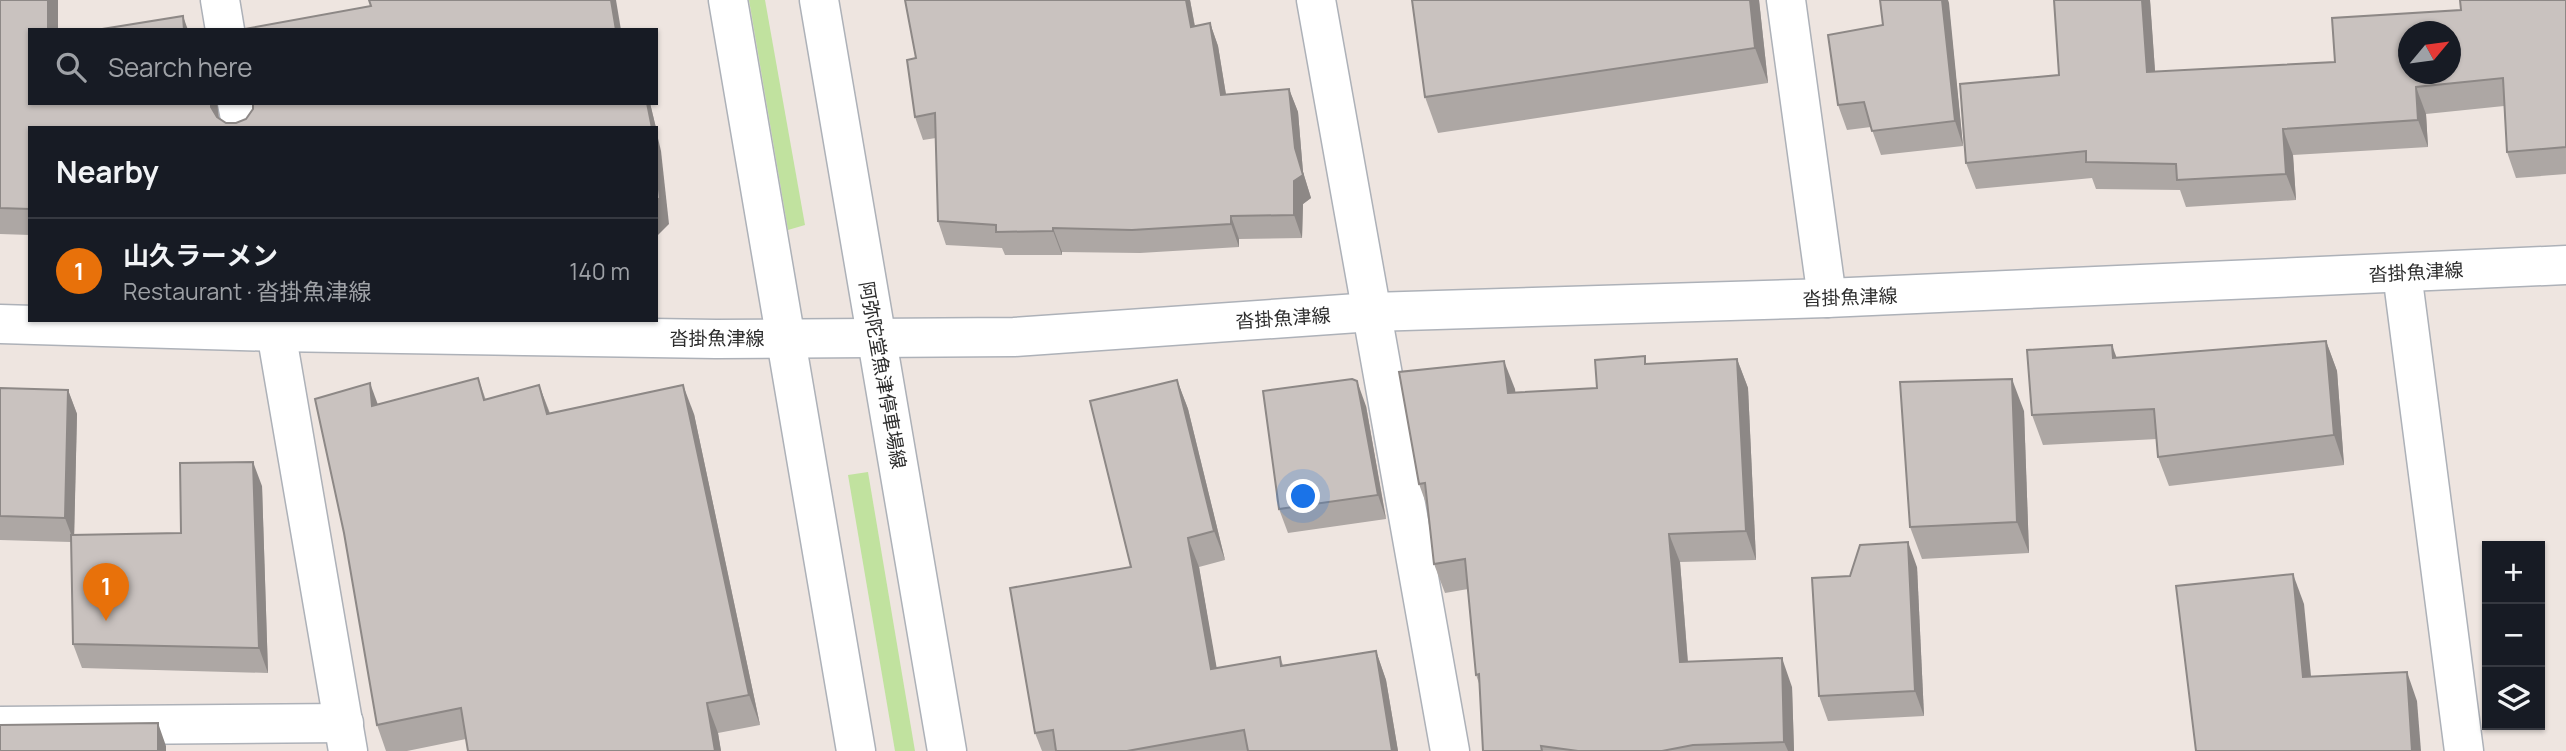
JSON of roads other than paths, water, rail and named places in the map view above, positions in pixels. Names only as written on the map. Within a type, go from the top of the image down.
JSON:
[{"type":"main road","points":[[220,0],[225,28]]},
{"type":"main road","points":[[728,0],[856,751]]},
{"type":"main road","name":"阿弥陀堂魚津停車場線","points":[[819,0],[947,751]]},
{"type":"main road","points":[[1316,0],[1450,751]]},
{"type":"main road","points":[[1786,0],[1827,298]]},
{"type":"main road","points":[[237,105],[242,126]]},
{"type":"main road","name":"沓掛魚津線","points":[[0,324],[275,326],[787,338],[1014,337],[1372,312],[1827,298],[2566,265]]},
{"type":"main road","points":[[2402,272],[2464,751]]},
{"type":"main road","points":[[0,726],[346,737],[275,326]]},
{"type":"place","name":"山久ラーメン","points":[[106,621]]}]
